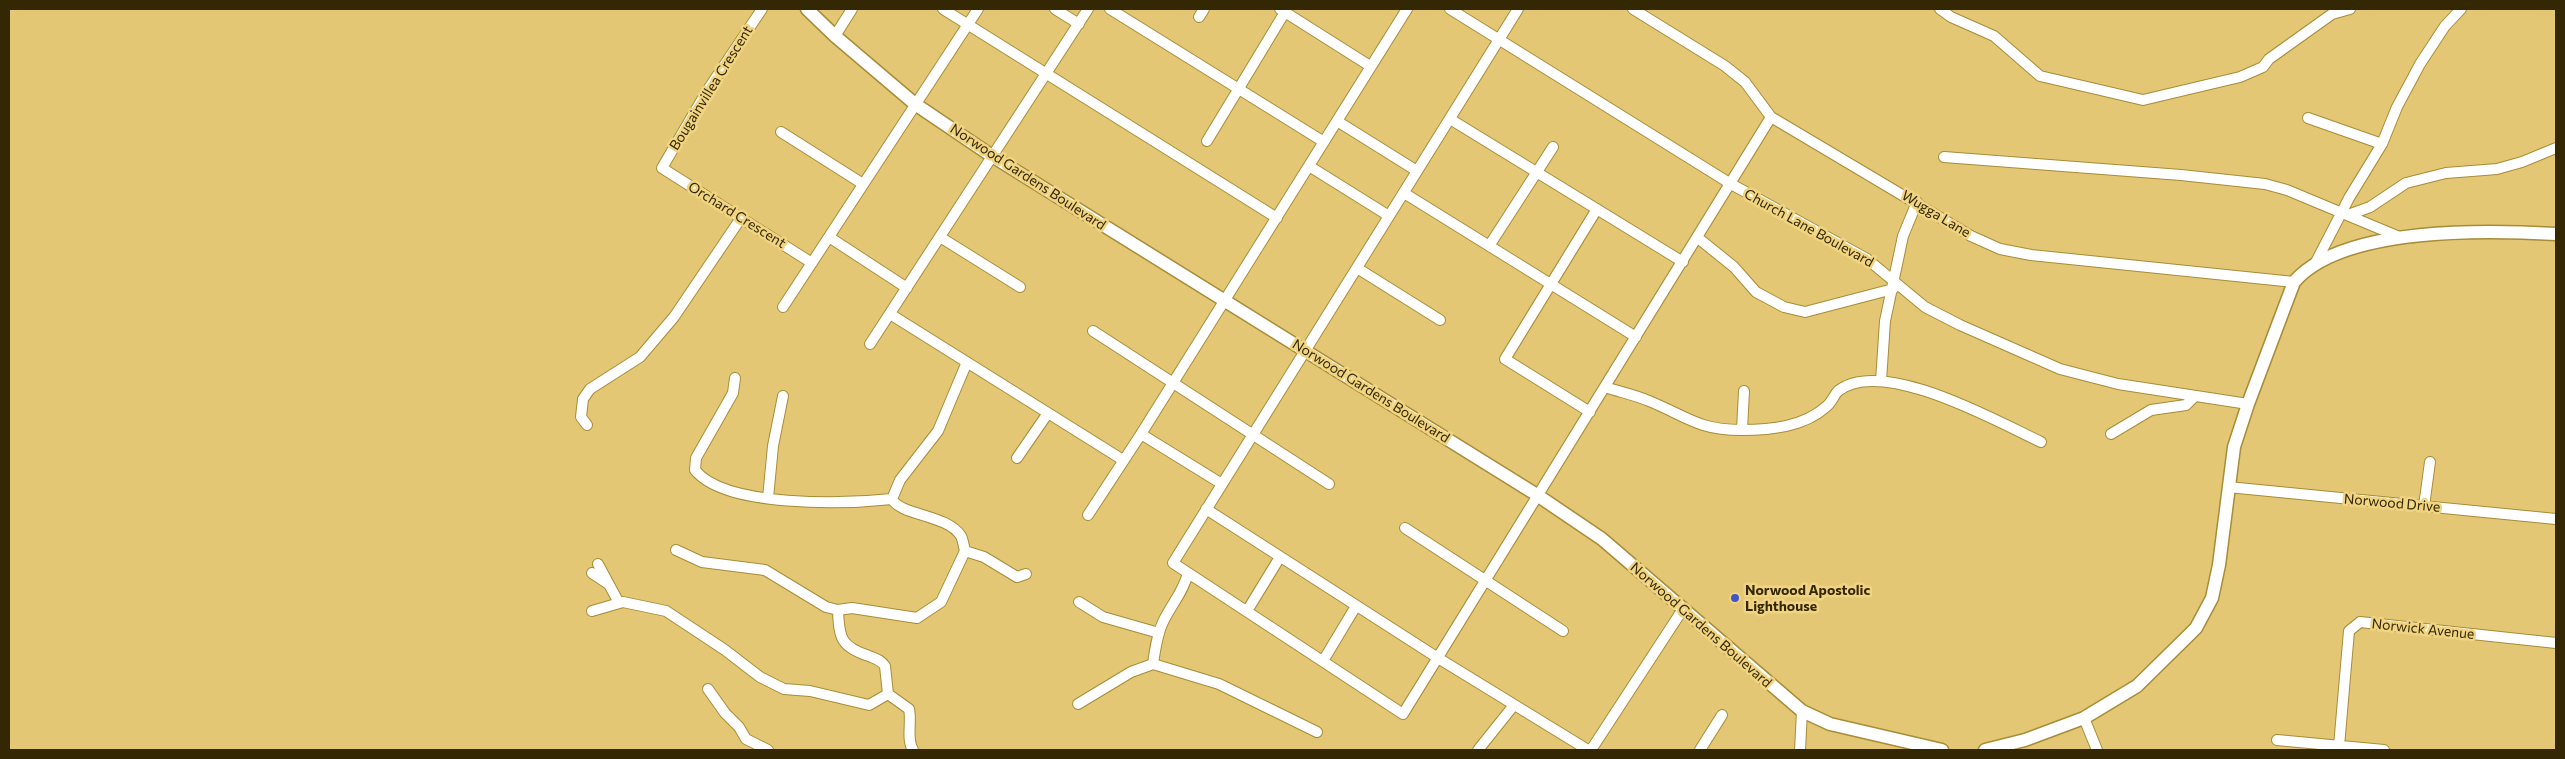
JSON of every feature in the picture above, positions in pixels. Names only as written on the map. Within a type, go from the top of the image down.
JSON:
[{"type":"street","name":"Bougainvillea Crescent","points":[[662,168],[707,91],[762,9]]},
{"type":"street","name":"Norwood Gardens Boulevard","points":[[807,9],[835,36],[915,104],[992,156],[1537,495],[1602,539],[1802,711],[1830,724],[1942,750]]},
{"type":"street","points":[[835,36],[852,9]]},
{"type":"street","points":[[943,9],[1277,218]]},
{"type":"street","points":[[783,308],[978,9]]},
{"type":"street","points":[[1055,9],[1079,24]]},
{"type":"street","points":[[870,344],[1088,9]]},
{"type":"street","points":[[1110,9],[1324,142]]},
{"type":"street","points":[[1088,514],[1225,301],[1406,9]]},
{"type":"street","name":"Church Lane Boulevard","points":[[1450,9],[1731,184],[1867,259],[1894,285],[1925,307],[2060,369],[2118,384],[2248,404]]},
{"type":"street","points":[[1518,9],[1173,563],[1403,714],[1771,117]]},
{"type":"street","name":"Wugga Lane","points":[[1633,9],[1726,66],[1745,82],[1771,117],[1972,236],[2000,249],[2031,255],[2294,282]]},
{"type":"street","points":[[1940,9],[1951,17],[1994,36],[2040,76],[2143,100],[2240,77],[2263,67],[2269,59],[2332,14],[2350,9]]},
{"type":"street","points":[[2316,262],[2345,214],[2382,144],[2396,107],[2420,64],[2445,26],[2461,9]]},
{"type":"street","points":[[1207,141],[1239,89],[1282,10],[1370,66]]},
{"type":"street","points":[[1450,118],[1683,262]]},
{"type":"street","points":[[2308,118],[2382,144]]},
{"type":"street","points":[[1337,121],[1417,171]]},
{"type":"street","points":[[781,132],[863,184]]},
{"type":"street","points":[[1489,246],[1553,147]]},
{"type":"street","points":[[2345,214],[2370,207],[2406,183],[2446,173],[2497,169],[2556,148]]},
{"type":"street","points":[[1944,157],[2253,182],[2287,190],[2402,238]]},
{"type":"street","points":[[1309,166],[1389,216]]},
{"type":"street","name":"Orchard Crescent","points":[[662,168],[812,263]]},
{"type":"street","points":[[1404,193],[1636,338]]},
{"type":"street","points":[[1881,381],[1885,321],[1903,236],[1917,202]]},
{"type":"street","points":[[1590,412],[1505,359],[1597,209]]},
{"type":"street","points":[[587,426],[581,417],[583,399],[590,389],[640,358],[674,317],[741,218]]},
{"type":"street","points":[[1985,750],[2026,740],[2084,718],[2137,686],[2196,628],[2212,598],[2219,565],[2234,447],[2248,404],[2294,282],[2304,270],[2316,262],[2342,251],[2402,238],[2462,232],[2556,234]]},
{"type":"street","points":[[829,237],[907,288]]},
{"type":"street","points":[[940,237],[1020,287]]},
{"type":"street","points":[[1698,238],[1734,268],[1756,292],[1784,307],[1805,312],[1894,285]]},
{"type":"street","points":[[1357,268],[1440,320]]},
{"type":"street","points":[[890,314],[1123,460]]},
{"type":"street","points":[[1092,331],[1329,484]]},
{"type":"street","points":[[892,499],[900,480],[938,431],[967,362]]},
{"type":"street","points":[[676,550],[702,562],[765,570],[826,607],[838,610],[852,608],[917,618],[941,602],[966,552],[961,536],[947,523],[902,508],[892,499],[851,504],[768,498],[743,495],[701,478],[695,470],[696,458],[733,393],[735,378]]},
{"type":"street","points":[[1605,387],[1648,401],[1694,424],[1709,428],[1742,430],[1780,428],[1806,421],[1828,406],[1838,391],[1859,383],[1881,381],[1940,394],[2041,442]]},
{"type":"street","points":[[1742,430],[1744,391]]},
{"type":"street","points":[[768,498],[773,446],[783,396]]},
{"type":"street","points":[[2111,434],[2151,410],[2186,405],[2195,396]]},
{"type":"street","points":[[1017,458],[1048,413]]},
{"type":"street","points":[[1141,434],[1222,484]]},
{"type":"street","points":[[2424,506],[2430,462]]},
{"type":"street","name":"Norwood Drive","points":[[2228,487],[2556,519]]},
{"type":"street","points":[[1206,509],[1438,658],[1590,750],[1683,609]]},
{"type":"street","points":[[1405,528],[1562,631]]},
{"type":"street","points":[[966,552],[984,557],[1017,577],[1026,574]]},
{"type":"street","points":[[1247,611],[1280,557]]},
{"type":"street","points":[[598,564],[619,603]]},
{"type":"street","points":[[592,573],[612,587]]},
{"type":"street","points":[[1153,664],[1159,633],[1164,620],[1184,589],[1188,573]]},
{"type":"street","points":[[1079,602],[1103,617],[1159,633]]},
{"type":"street","points":[[592,611],[619,603],[630,603],[666,611],[725,650],[760,678],[784,689],[810,691],[869,705],[888,694]]},
{"type":"street","points":[[1323,661],[1356,606]]},
{"type":"street","points":[[838,610],[839,626],[846,646],[851,650],[877,659],[885,666],[888,694],[910,709],[912,722],[910,746],[913,750]]},
{"type":"street","name":"Norwick Avenue","points":[[2339,746],[2348,631],[2360,622],[2556,643]]},
{"type":"street","points":[[1078,704],[1130,672],[1153,664],[1219,684],[1317,732]]},
{"type":"street","points":[[708,690],[725,713],[739,727],[746,739],[768,750]]},
{"type":"street","points":[[1478,750],[1514,705]]},
{"type":"street","points":[[1800,750],[1802,711]]},
{"type":"street","points":[[1700,750],[1722,715]]},
{"type":"street","points":[[2084,718],[2097,750]]},
{"type":"street","points":[[2277,740],[2384,750]]},
{"type":"place","name":"Norwood Apostolic Lighthouse","points":[[1735,598]]}]
